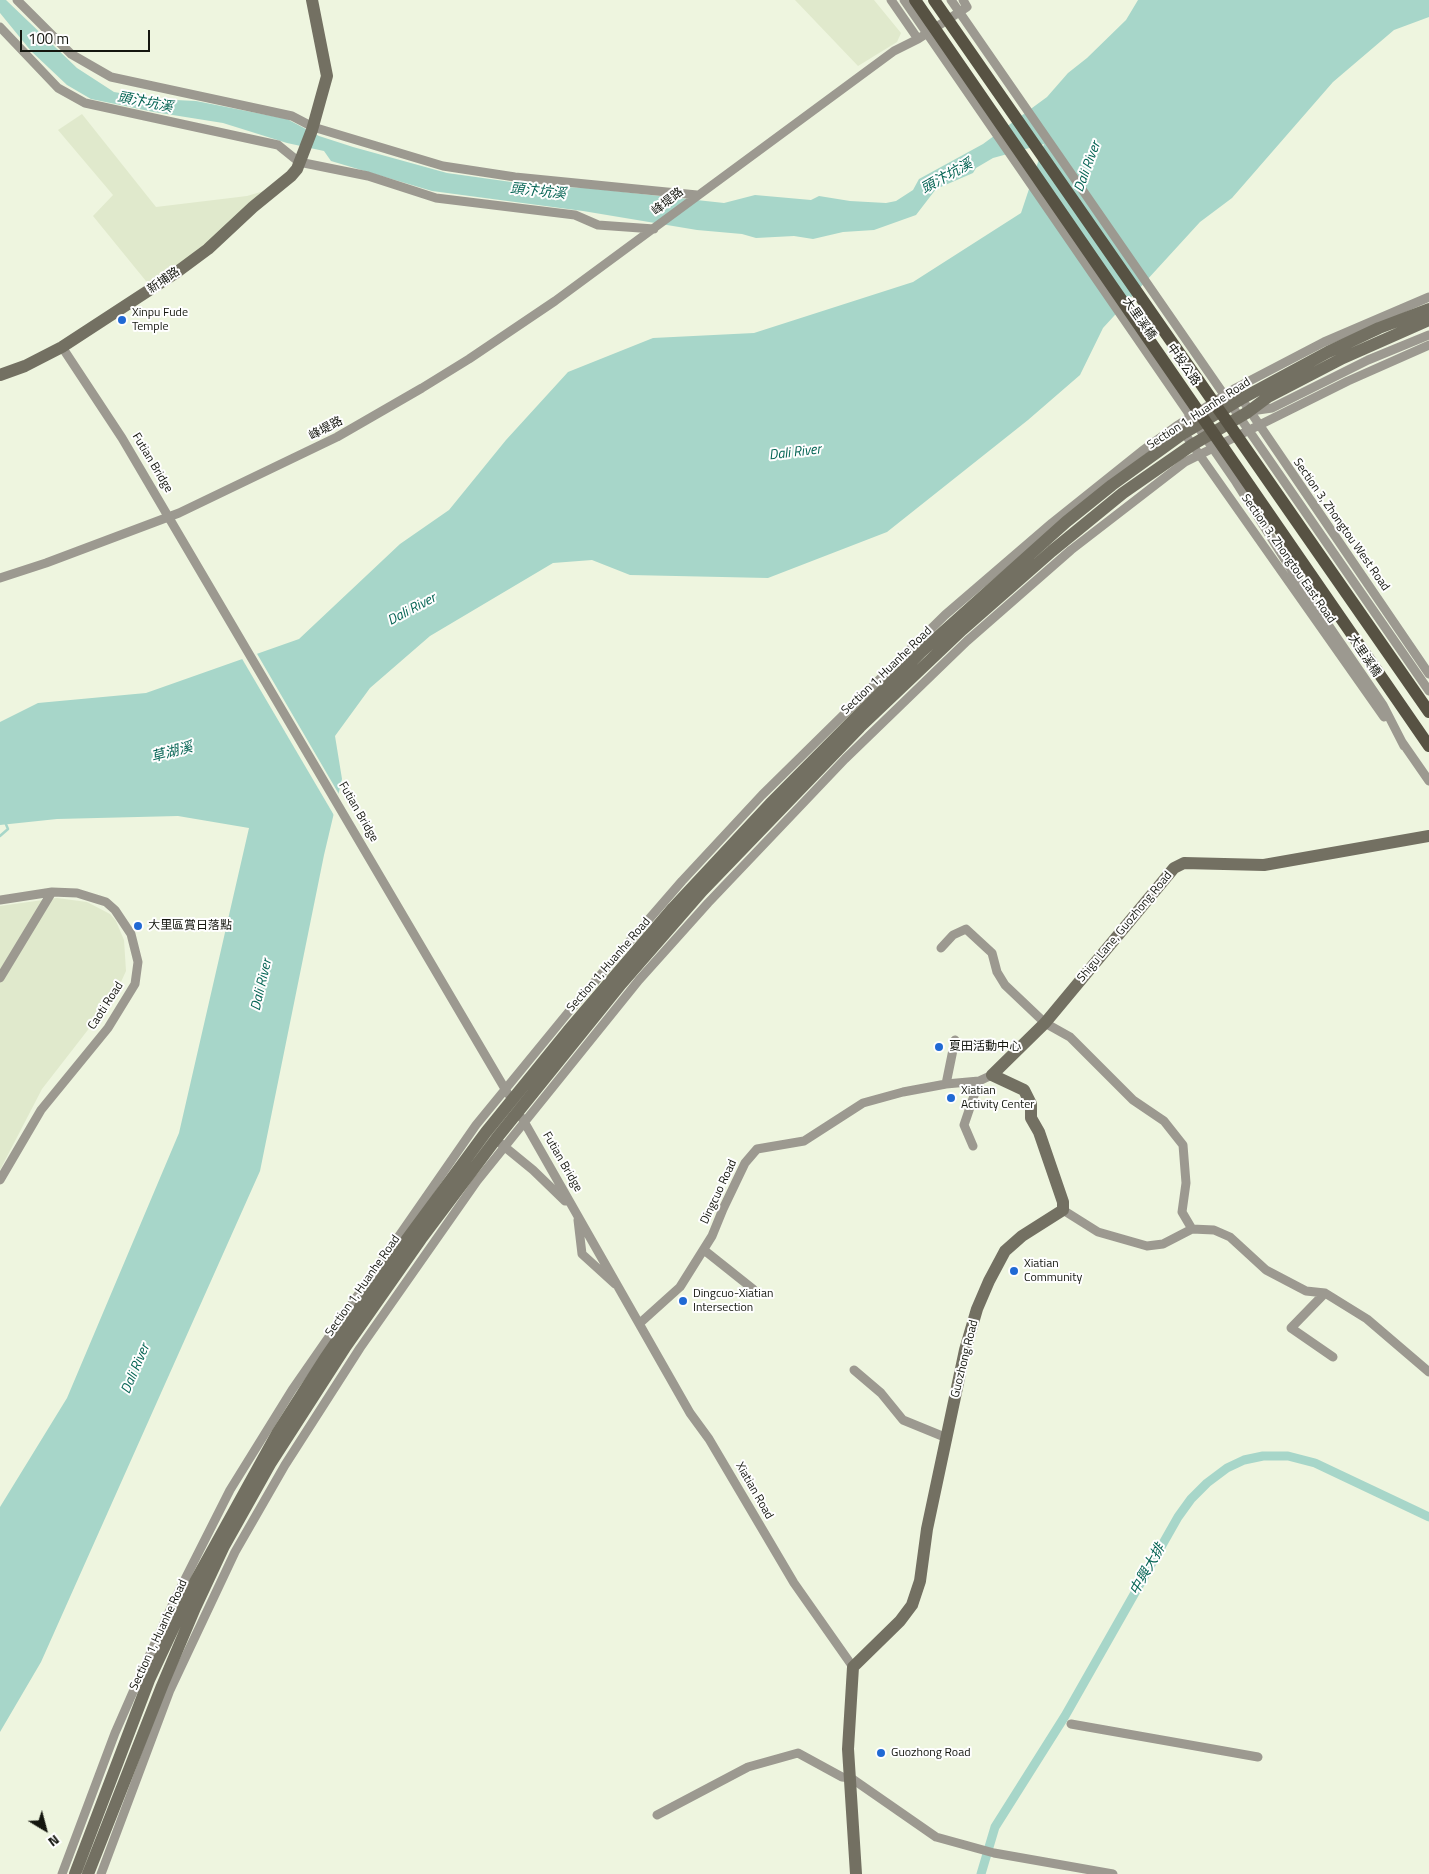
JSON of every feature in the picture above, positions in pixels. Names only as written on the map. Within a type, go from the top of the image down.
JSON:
[{"type":"main road","name":"中投公路","points":[[915,0],[1429,746]]},
{"type":"main road","name":"中投公路","points":[[934,0],[1429,712]]},
{"type":"street","points":[[17,0],[71,54],[111,77],[285,114],[312,128],[443,166],[515,177],[697,195]]},
{"type":"street","points":[[312,0],[327,76],[312,128]]},
{"type":"street","points":[[891,0],[918,39]]},
{"type":"street","name":"大里溪橋","points":[[904,0],[1236,482],[1304,588],[1383,705],[1404,746]]},
{"type":"street","points":[[951,0],[1429,691]]},
{"type":"street","name":"峰堤路","points":[[0,578],[46,563],[179,513],[337,437],[469,360],[654,229],[697,195],[894,51],[918,39],[965,3]]},
{"type":"street","points":[[0,27],[58,88],[85,103],[278,145],[300,159],[368,176],[436,198],[575,215],[598,225],[654,229]]},
{"type":"street","name":"新埔路","points":[[0,375],[66,352],[208,249],[253,207],[291,176],[312,128]]},
{"type":"street","name":"Section 1, Huanhe Road","points":[[75,1874],[149,1680],[195,1582],[254,1472],[354,1315],[490,1136],[556,1045],[673,908],[770,804],[876,695],[921,652],[1066,522],[1181,429],[1324,342],[1429,298]]},
{"type":"street","name":"Section 1, Huanhe Road","points":[[1238,394],[1379,328],[1429,309]]},
{"type":"street","name":"Section 1, Huanhe Road","points":[[62,1874],[115,1733],[175,1599],[230,1490],[292,1390],[490,1136],[702,891],[860,727],[962,630],[1052,551],[1123,493],[1192,444],[1248,412],[1268,397],[1343,358],[1429,320]]},
{"type":"street","name":"Section 1, Huanhe Road","points":[[1248,412],[1272,408],[1368,360],[1429,335]]},
{"type":"street","name":"Section 1, Huanhe Road","points":[[88,1874],[165,1678],[224,1546],[270,1464],[346,1346],[490,1136],[646,973],[708,903],[844,759],[967,641],[1071,550],[1185,462],[1348,381],[1429,345]]},
{"type":"street","name":"Futian Bridge","points":[[66,352],[122,438],[343,811],[640,1323]]},
{"type":"street","name":"Section 3, Zhongtou West Road","points":[[1238,394],[1248,412],[1429,674]]},
{"type":"street","name":"Section 3, Zhongtou East Road","points":[[1181,429],[1429,781]]},
{"type":"street","name":"Shigu Lane, Guozhong Road","points":[[1045,1023],[1174,868],[1184,864],[1264,865],[1429,836]]},
{"type":"street","points":[[0,978],[52,892]]},
{"type":"street","name":"Caoti Road","points":[[0,900],[52,892],[89,895],[106,902],[115,910],[128,928],[135,946],[138,962],[136,984],[108,1028],[41,1110],[0,1180]]},
{"type":"street","points":[[941,948],[953,935],[966,929],[992,954],[996,972],[1005,985],[1045,1023],[1070,1037],[1133,1100],[1164,1121],[1183,1145],[1186,1183],[1182,1212],[1192,1229]]},
{"type":"street","points":[[1045,1023],[992,1075],[1024,1090],[1031,1104],[1031,1118],[1051,1165],[1063,1202],[1063,1210],[1098,1232],[1147,1246],[1163,1244],[1192,1229],[1214,1230],[1230,1237],[1266,1270],[1306,1291],[1325,1294],[1367,1319],[1429,1372]]},
{"type":"street","points":[[946,1084],[955,1040]]},
{"type":"street","name":"Dingcuo Road","points":[[640,1323],[680,1287],[712,1236],[745,1163],[757,1149],[804,1141],[863,1103],[903,1092],[946,1084],[979,1081],[992,1075]]},
{"type":"street","points":[[973,1146],[964,1125],[979,1081]]},
{"type":"street","points":[[490,1136],[564,1199],[578,1219],[582,1254],[617,1285]]},
{"type":"street","name":"Section 1, Huanhe Road","points":[[101,1874],[170,1690],[236,1552],[285,1465],[360,1348],[490,1136]]},
{"type":"street","name":"Guozhong Road","points":[[853,1667],[900,1621],[912,1605],[920,1581],[927,1529],[965,1350],[977,1309],[989,1281],[1005,1252],[1022,1236],[1063,1210]]},
{"type":"street","points":[[704,1250],[753,1289]]},
{"type":"street","points":[[1325,1294],[1291,1328],[1333,1357]]},
{"type":"street","name":"Xiatian Road","points":[[640,1323],[690,1413],[710,1439],[794,1583],[853,1667]]},
{"type":"street","points":[[854,1370],[881,1393],[902,1420],[947,1438]]},
{"type":"street","points":[[853,1667],[848,1749],[856,1874]]},
{"type":"street","points":[[1071,1724],[1258,1757]]},
{"type":"street","points":[[657,1814],[748,1767],[798,1752],[842,1777],[851,1778],[936,1837],[994,1853],[1113,1874]]},
{"type":"shaded area","points":[[795,0],[874,0],[901,33],[897,42],[858,66]]},
{"type":"shaded area","points":[[82,114],[156,207],[247,196],[264,191],[193,255],[150,286],[93,216],[113,195],[58,130]]},
{"type":"shaded area","points":[[57,898],[87,902],[110,914],[116,921],[124,940],[126,971],[115,995],[42,1089],[0,1170],[0,906]]},
{"type":"water","points":[[0,0],[6,0],[77,68],[114,92],[155,99],[196,101],[287,119],[319,136],[447,173],[540,186],[587,188],[724,203],[755,195],[811,200],[819,196],[850,201],[886,203],[896,201],[913,190],[919,179],[983,144],[1047,97],[1068,73],[1087,58],[1126,20],[1138,0],[1429,0],[1429,17],[1394,30],[1333,82],[1232,198],[1200,222],[1103,328],[1080,375],[1028,420],[887,532],[768,578],[630,575],[592,560],[553,563],[430,636],[370,688],[335,736],[342,779],[324,855],[260,1171],[41,1662],[0,1732],[0,1507],[67,1398],[179,1133],[249,828],[178,816],[57,819],[0,825],[0,722],[38,703],[146,693],[299,639],[400,544],[449,510],[506,440],[568,372],[653,338],[754,333],[913,282],[1021,213],[1044,144],[993,158],[976,168],[973,173],[936,189],[916,215],[874,230],[843,232],[813,239],[794,236],[756,238],[742,234],[697,230],[583,211],[432,191],[331,161],[324,151],[287,143],[223,123],[154,112],[91,99],[67,85],[31,51],[0,13]]},
{"type":"pier","points":[[256,652],[340,796],[335,817],[241,657]]},
{"type":"waterway","points":[[0,836],[8,829],[5,822]]},
{"type":"waterway","name":"中興大排","points":[[981,1874],[995,1827],[1065,1716],[1178,1517],[1191,1499],[1207,1483],[1227,1468],[1244,1460],[1263,1456],[1288,1456],[1315,1463],[1429,1517]]},
{"type":"place","name":"Xinpu Fude Temple","points":[[122,320]]},
{"type":"place","name":"大里區賞日落點","points":[[138,926]]},
{"type":"place","name":"夏田活動中心","points":[[939,1047]]},
{"type":"place","name":"Xiatian Activity Center","points":[[951,1098]]},
{"type":"place","name":"Xiatian Community","points":[[1014,1271]]},
{"type":"place","name":"Dingcuo-Xiatian Intersection","points":[[683,1301]]},
{"type":"place","name":"Guozhong Road","points":[[881,1753]]},
{"type":"water label","name":"頭汴坑溪","points":[[145,103]]},
{"type":"water label","name":"Dali River","points":[[1088,167]]},
{"type":"water label","name":"頭汴坑溪","points":[[947,177]]},
{"type":"water label","name":"頭汴坑溪","points":[[538,192]]},
{"type":"water label","name":"Dali River","points":[[795,453]]},
{"type":"water label","name":"Dali River","points":[[412,610]]},
{"type":"water label","name":"草湖溪","points":[[172,753]]},
{"type":"water label","name":"Dali River","points":[[262,985]]},
{"type":"water label","name":"Dali River","points":[[136,1369]]}]
